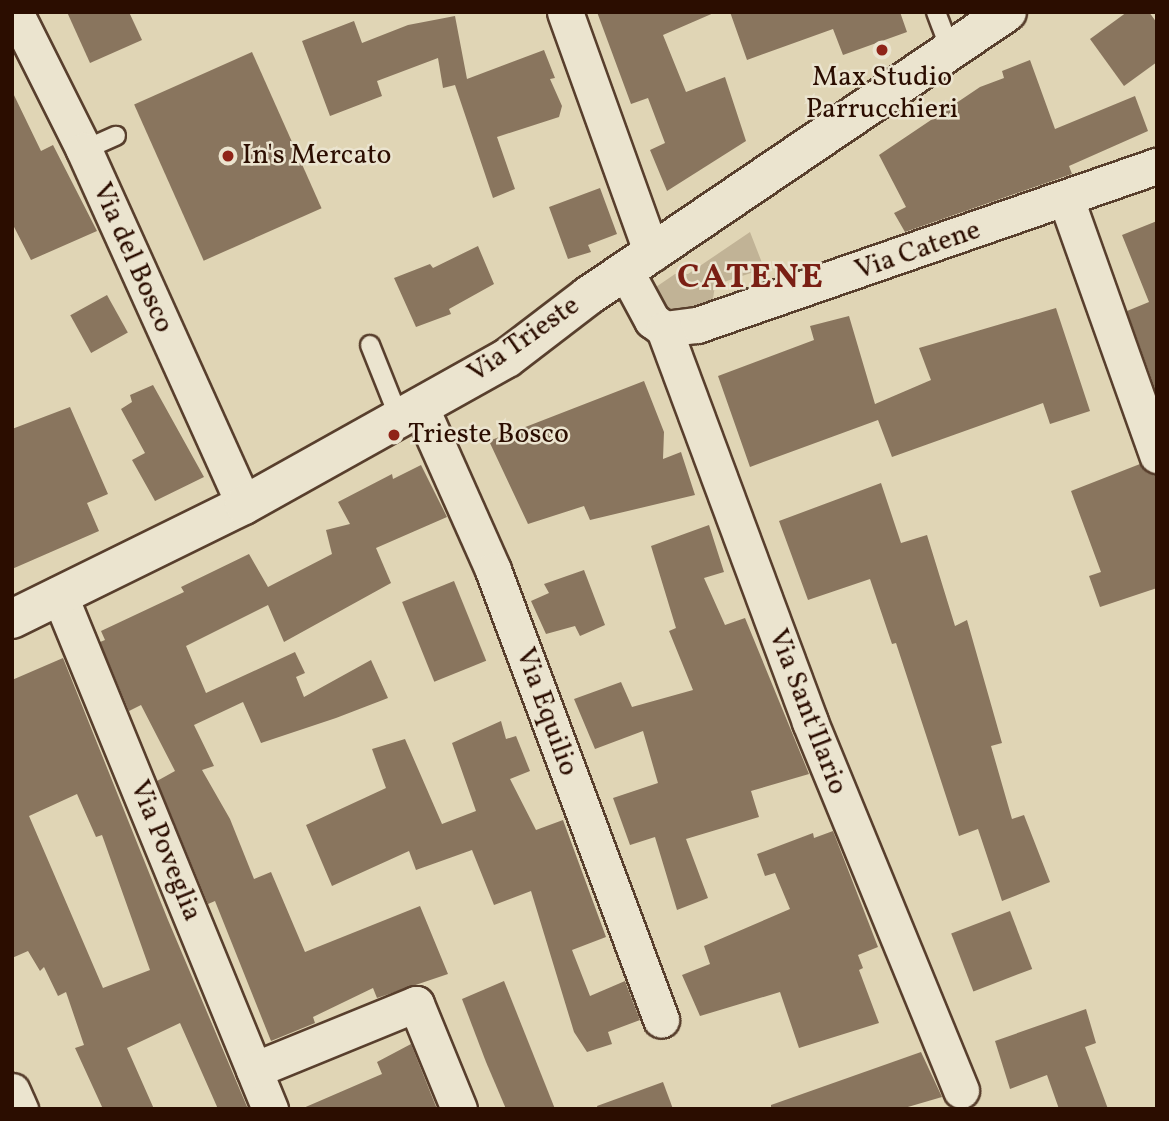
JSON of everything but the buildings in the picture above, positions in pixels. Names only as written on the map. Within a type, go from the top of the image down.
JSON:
[{"type":"street","name":"Via del Bosco","points":[[15,12],[84,150],[244,505]]},
{"type":"street","points":[[565,12],[639,263],[652,320],[664,329]]},
{"type":"street","name":"Via Trieste","points":[[12,619],[244,505],[507,358],[639,263],[1007,12]]},
{"type":"street","name":"Via Catene","points":[[664,329],[697,325],[766,304],[1157,166]]},
{"type":"street","points":[[1066,199],[1157,455]]},
{"type":"street","name":"Via Sant'Ilario","points":[[664,329],[810,722],[961,1090]]},
{"type":"street","name":"Via Equilio","points":[[411,414],[493,570],[661,1020]]},
{"type":"street","name":"Via Poveglia","points":[[59,594],[270,1109]]},
{"type":"street","points":[[254,1070],[416,1004],[459,1109]]},
{"type":"street","points":[[12,1091],[20,1109]]},
{"type":"lane","points":[[936,12],[951,52]]},
{"type":"lane","points":[[84,150],[116,136]]},
{"type":"lane","points":[[370,345],[411,414]]},
{"type":"shaded area","points":[[750,232],[773,291],[751,299],[754,272],[715,285],[711,313],[679,321],[662,307],[656,287],[675,274],[688,274]]},
{"type":"place","name":"Max Studio Parrucchieri","points":[[882,50]]},
{"type":"place","name":"In's Mercato","points":[[228,156]]},
{"type":"place","name":"Trieste Bosco","points":[[394,435]]},
{"type":"district","name":"CATENE","points":[[751,278]]}]
